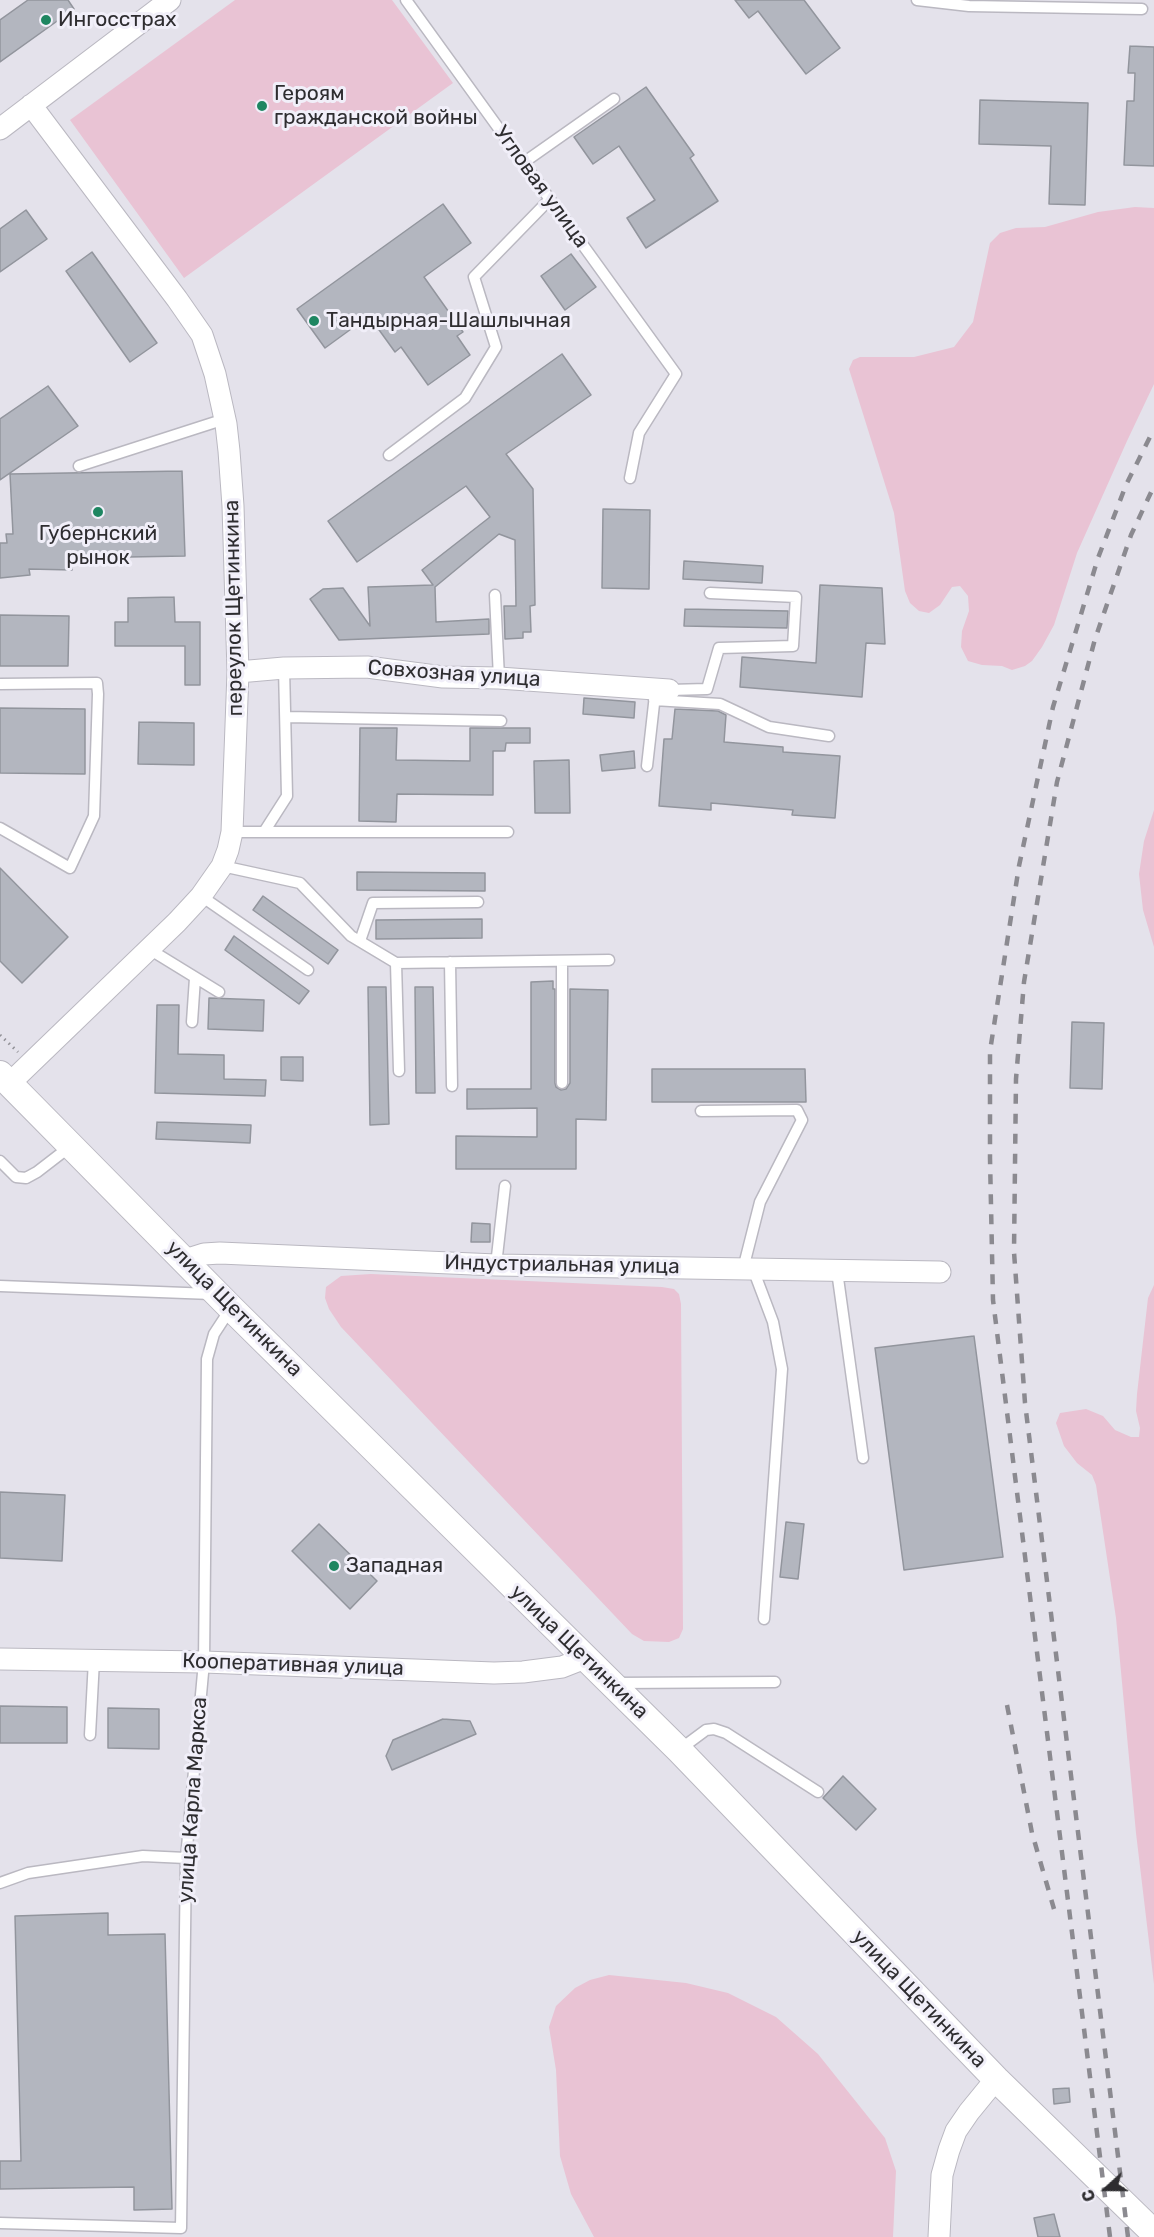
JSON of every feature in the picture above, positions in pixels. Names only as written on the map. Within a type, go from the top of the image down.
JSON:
[{"type":"street","points":[[0,129],[170,0]]},
{"type":"street","name":"переулок Щетинкина","points":[[3,1084],[149,949],[201,896],[222,866],[232,832],[238,672],[233,506],[225,419],[215,374],[202,335],[31,105]]},
{"type":"street","name":"Совхозная улица","points":[[238,672],[284,668],[367,667],[443,677],[499,678],[660,693]]},
{"type":"street","name":"улица Щетинкина","points":[[3,1084],[72,1145],[224,1301],[679,1750],[996,2079],[1154,2233]]},
{"type":"street","name":"Индустриальная улица","points":[[185,1260],[220,1252],[496,1265],[940,1272]]},
{"type":"street","name":"Кооперативная улица","points":[[0,1659],[204,1662],[494,1673],[562,1667],[585,1658]]},
{"type":"street","points":[[939,2237],[942,2175],[949,2150],[956,2131],[996,2079]]},
{"type":"lane","name":"Угловая улица","points":[[406,0],[676,374],[639,433],[630,478]]},
{"type":"lane","points":[[917,0],[1142,9]]},
{"type":"lane","points":[[523,163],[614,99]]},
{"type":"lane","points":[[389,455],[465,398],[496,347],[474,278],[550,199]]},
{"type":"lane","points":[[79,465],[225,419]]},
{"type":"lane","points":[[660,693],[707,689],[719,648],[793,646],[796,597],[710,593]]},
{"type":"lane","points":[[495,595],[499,678]]},
{"type":"lane","points":[[264,832],[287,796],[284,668]]},
{"type":"lane","points":[[0,684],[97,683],[98,694],[94,816],[70,868],[0,828]]},
{"type":"lane","points":[[660,693],[720,704],[769,727],[829,736]]},
{"type":"lane","points":[[647,766],[660,693]]},
{"type":"lane","points":[[286,717],[501,721]]},
{"type":"lane","points":[[232,832],[508,832]]},
{"type":"lane","points":[[222,866],[300,883],[351,936],[396,963],[609,960]]},
{"type":"lane","points":[[201,896],[308,970]]},
{"type":"lane","points":[[360,941],[373,903],[478,902]]},
{"type":"lane","points":[[149,949],[219,992]]},
{"type":"lane","points":[[562,961],[562,1083]]},
{"type":"lane","points":[[450,962],[452,1086]]},
{"type":"lane","points":[[396,963],[399,1071]]},
{"type":"lane","points":[[192,1022],[195,978]]},
{"type":"lane","points":[[701,1111],[797,1110],[802,1120],[760,1202],[748,1269],[773,1322],[782,1369],[764,1619]]},
{"type":"lane","points":[[0,1161],[16,1177],[26,1178],[72,1145]]},
{"type":"lane","points":[[496,1265],[505,1186]]},
{"type":"lane","points":[[837,1271],[862,1458]]},
{"type":"lane","points":[[0,1286],[224,1301]]},
{"type":"lane","name":"улица Карла Маркса","points":[[0,2223],[181,2228],[186,1858],[204,1662],[207,1359],[224,1301]]},
{"type":"lane","points":[[90,1735],[94,1660]]},
{"type":"lane","points":[[611,1683],[775,1682]]},
{"type":"lane","points":[[679,1750],[706,1730],[714,1729],[726,1733],[818,1792]]},
{"type":"lane","points":[[0,1883],[28,1873],[143,1856],[186,1858]]},
{"type":"shaded area","points":[[235,0],[392,0],[453,83],[184,278],[70,120]]},
{"type":"shaded area","points":[[1135,207],[1154,208],[1154,384],[1077,553],[1054,625],[1042,647],[1032,661],[1012,670],[1002,666],[982,665],[968,661],[961,647],[962,631],[969,611],[968,596],[960,586],[952,587],[940,605],[929,613],[919,611],[910,603],[905,591],[894,513],[849,369],[853,360],[860,357],[914,357],[954,347],[973,322],[990,243],[1000,233],[1016,228],[1045,227],[1098,212]]},
{"type":"shaded area","points":[[1154,810],[1154,947],[1143,910],[1139,874],[1144,841]]},
{"type":"shaded area","points":[[371,1274],[662,1287],[674,1289],[679,1294],[681,1304],[683,1629],[679,1638],[669,1642],[644,1641],[632,1634],[341,1327],[329,1309],[325,1298],[326,1287],[341,1276]]},
{"type":"shaded area","points":[[1154,1285],[1154,1984],[1136,1833],[1116,1618],[1096,1485],[1092,1475],[1077,1463],[1064,1446],[1056,1423],[1060,1413],[1086,1409],[1103,1416],[1115,1430],[1131,1437],[1139,1437],[1137,1394],[1148,1298]]},
{"type":"shaded area","points":[[609,1975],[686,1983],[728,1993],[776,2017],[818,2054],[885,2138],[896,2171],[893,2237],[594,2237],[571,2194],[560,2156],[556,2070],[549,2027],[556,2006],[575,1988],[590,1980]]},
{"type":"building","points":[[28,0],[68,0],[74,9],[0,62],[0,20]]},
{"type":"building","points":[[735,0],[804,0],[840,48],[806,74],[758,11],[749,18]]},
{"type":"building","points":[[1130,46],[1154,47],[1154,166],[1124,165],[1127,101],[1134,101],[1135,73],[1128,73]]},
{"type":"building","points":[[646,87],[694,155],[690,158],[718,201],[646,248],[627,218],[655,200],[619,146],[593,164],[574,137]]},
{"type":"building","points":[[980,100],[1088,103],[1085,205],[1049,204],[1051,146],[979,144]]},
{"type":"building","points":[[443,204],[471,243],[424,277],[463,332],[457,336],[470,355],[428,385],[401,347],[395,352],[369,316],[325,348],[297,309]]},
{"type":"building","points":[[26,210],[47,239],[0,272],[0,229]]},
{"type":"building","points":[[92,252],[157,343],[130,362],[66,271]]},
{"type":"building","points":[[571,254],[596,287],[565,310],[541,276]]},
{"type":"building","points":[[562,354],[591,395],[506,454],[533,489],[535,605],[530,606],[531,632],[523,632],[523,638],[505,639],[504,606],[516,606],[515,540],[499,534],[435,587],[436,622],[489,619],[489,634],[339,640],[310,599],[323,589],[343,588],[370,626],[368,587],[433,585],[422,570],[490,517],[466,486],[357,562],[328,521]]},
{"type":"building","name":"Губернский рынок","points":[[48,386],[78,426],[0,480],[0,419]]},
{"type":"building","name":"Губернский рынок","points":[[182,471],[185,556],[72,558],[72,570],[29,569],[30,575],[0,578],[0,543],[7,543],[6,534],[13,534],[10,474]]},
{"type":"building","points":[[603,509],[650,510],[649,589],[602,588]]},
{"type":"building","points":[[684,561],[763,566],[762,583],[683,579]]},
{"type":"building","points":[[820,585],[882,588],[885,644],[866,643],[862,697],[740,687],[742,657],[816,663]]},
{"type":"building","points":[[174,597],[175,622],[200,622],[200,685],[185,685],[185,646],[115,646],[115,622],[128,622],[128,598]]},
{"type":"building","points":[[685,609],[788,611],[787,628],[684,626]]},
{"type":"building","points":[[0,615],[69,616],[68,666],[0,666]]},
{"type":"building","points":[[584,698],[635,702],[634,718],[583,714]]},
{"type":"building","points":[[0,708],[85,709],[85,774],[0,773]]},
{"type":"building","points":[[675,709],[718,711],[726,715],[724,742],[783,747],[783,752],[840,756],[835,818],[792,815],[793,810],[711,803],[711,810],[659,806],[664,739],[672,739]]},
{"type":"building","points":[[139,722],[194,723],[194,765],[138,764]]},
{"type":"building","points":[[360,728],[397,728],[396,760],[470,761],[470,728],[530,728],[530,743],[506,743],[505,751],[493,751],[493,795],[397,794],[396,822],[359,821]]},
{"type":"building","points":[[634,751],[635,768],[602,771],[600,755]]},
{"type":"building","points":[[569,760],[570,813],[535,813],[534,761]]},
{"type":"building","points":[[0,868],[68,937],[22,983],[0,961]]},
{"type":"building","points":[[357,872],[485,873],[485,891],[357,890]]},
{"type":"building","points":[[263,896],[338,950],[328,964],[253,910]]},
{"type":"building","points":[[482,919],[482,938],[376,939],[376,920]]},
{"type":"building","points":[[234,936],[309,991],[299,1004],[225,950]]},
{"type":"building","points":[[553,981],[553,989],[555,989],[555,1083],[556,1087],[561,1090],[566,1089],[570,1083],[570,989],[608,990],[606,1120],[576,1119],[576,1169],[456,1169],[456,1136],[537,1137],[537,1108],[467,1109],[467,1089],[531,1089],[531,982]]},
{"type":"building","points":[[368,987],[386,987],[389,1124],[370,1125]]},
{"type":"building","points":[[415,987],[433,987],[435,1093],[416,1093]]},
{"type":"building","points":[[209,998],[264,1000],[263,1031],[208,1029]]},
{"type":"building","points":[[157,1005],[179,1005],[178,1054],[224,1055],[224,1079],[266,1080],[265,1096],[155,1093]]},
{"type":"building","points":[[1072,1022],[1104,1023],[1102,1089],[1070,1088]]},
{"type":"building","points":[[281,1057],[303,1057],[303,1081],[281,1080]]},
{"type":"building","points":[[652,1069],[805,1069],[806,1102],[652,1102]]},
{"type":"building","points":[[157,1122],[251,1125],[250,1143],[156,1139]]},
{"type":"building","points":[[472,1223],[490,1224],[490,1242],[471,1242]]},
{"type":"building","points":[[974,1336],[1003,1557],[904,1570],[875,1348]]},
{"type":"building","points":[[0,1492],[65,1495],[62,1561],[0,1558]]},
{"type":"building","points":[[786,1522],[804,1524],[798,1579],[780,1577]]},
{"type":"building","name":"Западная","points":[[319,1524],[377,1581],[350,1609],[292,1551]]},
{"type":"building","points":[[0,1706],[67,1707],[67,1743],[0,1743]]},
{"type":"building","points":[[108,1708],[159,1709],[159,1749],[108,1748]]},
{"type":"building","points":[[443,1719],[470,1721],[476,1734],[392,1770],[386,1756],[393,1740]]},
{"type":"building","points":[[843,1776],[876,1809],[856,1830],[823,1798]]},
{"type":"building","points":[[108,1913],[108,1935],[165,1934],[172,2209],[134,2210],[134,2187],[0,2189],[0,2161],[21,2161],[15,1916]]},
{"type":"building","points":[[1069,2088],[1070,2102],[1054,2104],[1053,2089]]},
{"type":"building","points":[[1054,2214],[1060,2237],[1038,2237],[1034,2218]]},
{"type":"railway","points":[[1110,2237],[993,1300],[990,1051],[1019,866],[1053,707],[1098,558],[1126,485],[1154,429]]},
{"type":"railway","points":[[1128,2237],[1025,1403],[1014,1252],[1016,1079],[1024,982],[1057,782],[1095,639],[1131,535],[1154,486]]},
{"type":"railway","points":[[1007,1705],[1032,1833],[1054,1909]]},
{"type":"place","name":"Ингосстрах","points":[[46,20]]},
{"type":"place","name":"Героям гражданской войны","points":[[262,106]]},
{"type":"place","name":"Тандырная-Шашлычная","points":[[314,321]]},
{"type":"place","name":"Губернский рынок","points":[[98,512]]},
{"type":"place","name":"Западная","points":[[334,1566]]}]
